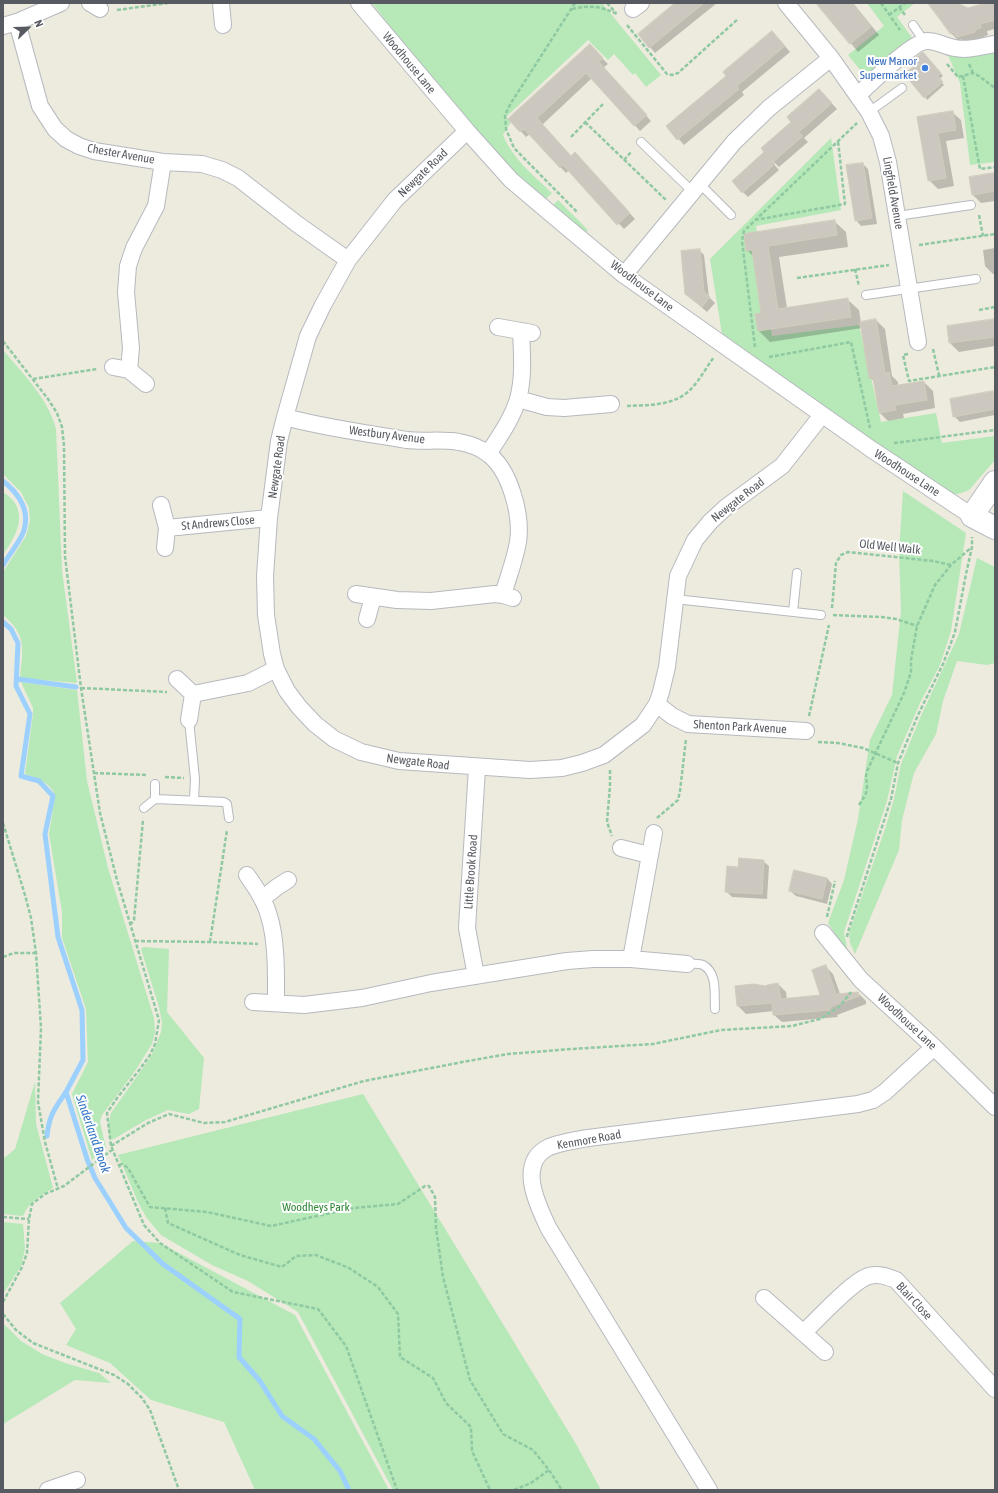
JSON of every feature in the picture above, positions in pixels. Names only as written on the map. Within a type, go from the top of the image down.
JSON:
[{"type":"street","name":"Chester Avenue","points":[[61,3],[10,24],[40,106],[55,129],[66,139],[79,146],[94,151],[163,162],[202,164],[222,170],[238,178],[297,224],[348,260]]},
{"type":"street","points":[[221,3],[223,26]]},
{"type":"street","name":"Woodhouse Lane","points":[[358,3],[467,131],[511,180],[624,275],[722,345],[754,363],[822,415],[972,516]]},
{"type":"street","name":"Lingfield Avenue","points":[[786,3],[831,58],[858,95],[869,112],[881,136],[888,162],[920,348]]},
{"type":"street","points":[[858,95],[925,44],[962,49],[995,44]]},
{"type":"street","points":[[624,275],[678,212],[734,142],[769,108],[831,58]]},
{"type":"street","name":"Newgate Road","points":[[467,131],[395,200],[348,260],[308,336],[285,417],[279,441],[264,576],[266,615],[272,654],[276,669],[287,690],[299,707],[315,724],[334,738],[361,752],[399,761],[477,768],[530,770],[562,768],[604,755],[643,726],[657,704],[667,666],[678,576],[695,540],[710,522],[725,508],[782,466],[822,415]]},
{"type":"street","name":"Chester Avenue","points":[[129,370],[131,348],[126,292],[128,266],[134,248],[156,206],[163,162]]},
{"type":"street","points":[[488,454],[508,422],[518,399],[526,332],[498,327]]},
{"type":"street","points":[[113,367],[129,370],[146,384]]},
{"type":"street","points":[[518,399],[547,407],[564,408],[611,404]]},
{"type":"street","name":"Westbury Avenue","points":[[285,417],[311,424],[410,440],[442,440],[460,442],[475,446],[488,454],[501,469],[512,490],[518,517],[518,541],[508,596],[431,601],[397,600],[356,594]]},
{"type":"street","points":[[995,482],[972,516],[995,528]]},
{"type":"street","name":"St Andrews Close","points":[[161,505],[167,528],[165,548]]},
{"type":"street","name":"St Andrews Close","points":[[167,528],[270,518]]},
{"type":"street","points":[[367,619],[373,597]]},
{"type":"street","points":[[193,694],[248,683],[276,669]]},
{"type":"street","points":[[178,678],[193,694]]},
{"type":"street","points":[[188,720],[193,694]]},
{"type":"street","name":"Shenton Park Avenue","points":[[657,704],[672,716],[688,724],[806,731]]},
{"type":"street","name":"Little Brook Road","points":[[476,976],[467,928],[477,768]]},
{"type":"street","points":[[631,959],[654,833]]},
{"type":"street","points":[[621,848],[649,855]]},
{"type":"street","points":[[247,875],[262,899],[270,917],[274,945],[276,1003]]},
{"type":"street","points":[[262,899],[288,880]]},
{"type":"street","name":"Woodhouse Lane","points":[[823,933],[862,980],[934,1047],[995,1107]]},
{"type":"street","points":[[253,1002],[304,1005],[362,998],[431,983],[567,961],[631,959],[687,964]]},
{"type":"street","name":"Kenmore Road","points":[[709,1490],[549,1229],[536,1203],[532,1183],[532,1169],[538,1156],[548,1148],[564,1142],[588,1138],[858,1104],[872,1100],[885,1092],[934,1047]]},
{"type":"street","name":"Blair Close","points":[[803,1333],[855,1283],[869,1276],[883,1275],[896,1280],[995,1389]]},
{"type":"street","points":[[764,1298],[825,1352]]},
{"type":"street","points":[[48,1490],[77,1480]]},
{"type":"lane","points":[[913,25],[925,44]]},
{"type":"lane","points":[[869,112],[902,88]]},
{"type":"lane","points":[[641,142],[731,215]]},
{"type":"lane","points":[[897,216],[971,205]]},
{"type":"lane","points":[[866,295],[976,279]]},
{"type":"lane","points":[[793,612],[797,574]]},
{"type":"lane","points":[[675,599],[821,615]]},
{"type":"lane","points":[[188,720],[195,779],[194,800]]},
{"type":"lane","points":[[155,784],[155,799]]},
{"type":"lane","points":[[144,808],[155,799],[224,802],[227,804],[229,818]]},
{"type":"lane","points":[[687,964],[702,965],[710,970],[714,978],[715,1009]]},
{"type":"path","points":[[95,6],[111,11],[168,3]]},
{"type":"path","points":[[575,3],[511,103],[505,116],[506,129],[514,148],[578,213]]},
{"type":"path","points":[[607,3],[620,18]]},
{"type":"path","points":[[881,3],[889,15],[943,58],[958,77],[973,73],[995,88]]},
{"type":"path","points":[[889,15],[905,3]]},
{"type":"path","points":[[571,9],[596,6],[617,14]]},
{"type":"path","points":[[624,22],[667,74],[672,75],[678,73],[738,19]]},
{"type":"path","points":[[964,76],[980,169],[995,167]]},
{"type":"path","points":[[571,137],[603,104]]},
{"type":"path","points":[[869,112],[744,231],[742,241],[754,363],[851,342],[872,448],[995,430]]},
{"type":"path","points":[[585,122],[678,212]]},
{"type":"path","points":[[754,220],[845,204],[838,141]]},
{"type":"path","points":[[971,205],[978,210],[983,236]]},
{"type":"path","points":[[797,278],[995,234]]},
{"type":"path","points":[[979,310],[995,306]]},
{"type":"path","points":[[3,341],[33,379],[57,413],[62,427],[64,446],[65,556],[81,688],[100,813],[130,925],[155,1004],[158,1020],[158,1030],[155,1044],[150,1055],[107,1113],[112,1147],[144,1225],[160,1243],[233,1292],[318,1309],[346,1346],[397,1490]]},
{"type":"path","points":[[611,404],[624,406],[647,406],[672,401],[682,396],[690,390],[722,345]]},
{"type":"path","points":[[939,375],[933,349],[920,348],[903,355],[909,381],[995,366]]},
{"type":"path","points":[[33,379],[113,367]]},
{"type":"path","points":[[849,966],[851,955],[847,943],[848,932],[891,799],[898,763],[921,708],[943,664],[955,632],[972,547],[972,516]]},
{"type":"path","points":[[859,805],[866,795],[867,787],[865,778],[875,753],[904,694],[910,672],[917,626],[935,585],[951,565],[972,547]]},
{"type":"path","name":"Old Well Walk","points":[[806,731],[831,615],[836,564],[841,555],[848,552],[933,561],[951,565]]},
{"type":"path","points":[[821,615],[882,617],[896,619],[917,626]]},
{"type":"path","points":[[81,688],[193,694]]},
{"type":"path","points":[[654,833],[655,820],[678,800],[688,724]]},
{"type":"path","points":[[806,731],[815,741],[838,743],[863,748],[898,763]]},
{"type":"path","points":[[604,755],[610,770],[607,822],[612,837],[621,848]]},
{"type":"path","points":[[130,925],[134,920],[144,808]]},
{"type":"path","points":[[210,942],[229,818]]},
{"type":"path","points":[[3,823],[31,918],[36,953],[41,1028],[38,1102],[45,1142],[58,1189]]},
{"type":"path","points":[[823,933],[836,881]]},
{"type":"path","points":[[135,941],[274,945]]},
{"type":"path","points":[[3,957],[14,953],[36,953]]},
{"type":"path","points":[[3,1302],[22,1267],[27,1253],[29,1219],[32,1204],[45,1194],[58,1189],[71,1181],[108,1152],[112,1147],[148,1123],[169,1114],[204,1123],[224,1122],[364,1081],[468,1060],[508,1054],[571,1048],[653,1044],[721,1030],[792,1026],[820,1019],[840,1006],[862,980]]},
{"type":"path","points":[[119,1165],[122,1164],[128,1168],[150,1207],[207,1212],[271,1226],[354,1208],[398,1204],[425,1186],[430,1186],[435,1197],[436,1228],[443,1277],[470,1380],[503,1434],[533,1450],[549,1470],[562,1490]]},
{"type":"path","points":[[165,1208],[168,1223],[240,1255],[282,1267],[296,1256],[316,1255],[349,1268],[378,1287],[398,1314],[400,1357],[432,1378],[446,1403],[471,1427],[472,1451],[490,1490]]},
{"type":"path","points":[[3,1217],[29,1219]]},
{"type":"path","points":[[3,1314],[16,1330],[33,1343],[114,1376],[128,1384],[142,1398],[150,1410],[179,1490]]},
{"type":"path","points":[[514,1490],[531,1483],[549,1470]]},
{"type":"green space","points":[[372,3],[602,3],[661,75],[646,87],[635,73],[633,75],[614,54],[608,60],[588,40],[506,117],[511,122],[503,135],[507,144],[518,159],[552,193],[545,200],[496,155],[470,128]]},
{"type":"green space","points":[[867,3],[915,3],[897,17],[913,39],[866,77],[848,55],[884,26]]},
{"type":"green space","points":[[995,50],[995,162],[970,165],[960,83],[947,53]]},
{"type":"green space","points":[[831,138],[841,210],[756,226],[772,336],[859,325],[881,422],[936,413],[942,443],[995,436],[995,460],[969,490],[958,494],[949,495],[722,334],[710,259]]},
{"type":"green space","points":[[558,200],[588,230],[584,235],[551,207]]},
{"type":"green space","points":[[3,350],[41,397],[56,429],[62,570],[77,683],[20,678],[22,643],[16,629],[3,615],[3,572],[26,536],[30,521],[29,508],[21,492],[3,474]]},
{"type":"green space","points":[[903,491],[966,533],[951,631],[940,665],[920,703],[897,756],[887,801],[844,932],[848,953],[828,923],[844,880],[858,819],[870,740],[892,695],[901,611],[899,552]]},
{"type":"green space","points":[[3,492],[15,503],[19,518],[16,532],[3,555]]},
{"type":"green space","points":[[977,558],[995,567],[995,663],[987,665],[957,661],[943,701],[936,734],[914,773],[902,820],[899,850],[855,954],[850,943],[849,933],[885,829],[894,799],[901,764],[921,716],[959,634]]},
{"type":"green space","points":[[21,682],[77,690],[87,781],[108,868],[154,1018],[155,1032],[152,1044],[135,1071],[102,1115],[100,1122],[106,1148],[92,1160],[72,1094],[88,1062],[86,1009],[62,938],[62,912],[49,834],[55,796],[47,784],[39,779],[25,774],[33,708]]},
{"type":"green space","points":[[143,947],[169,949],[167,1012],[204,1058],[199,1109],[189,1114],[168,1110],[146,1120],[112,1140],[109,1135],[108,1126],[111,1113],[152,1055],[161,1032],[162,1022],[159,1007],[141,949]]},
{"type":"green space","points":[[35,1082],[36,1124],[53,1188],[32,1203],[25,1211],[23,1216],[3,1214],[3,1159],[15,1149]]},
{"type":"green space","name":"Woodheys Park","points":[[363,1094],[576,1444],[601,1490],[393,1490],[298,1312],[248,1281],[212,1265],[161,1235],[146,1217],[118,1155]]},
{"type":"green space","points":[[3,1222],[23,1224],[25,1249],[21,1266],[3,1294]]},
{"type":"green space","points":[[133,1241],[160,1243],[295,1315],[389,1490],[255,1490],[224,1422],[151,1400],[110,1363],[66,1345],[76,1329],[60,1303]]},
{"type":"green space","points":[[3,1323],[21,1341],[42,1354],[65,1363],[99,1373],[111,1383],[75,1380],[3,1424]]},
{"type":"building","points":[[675,3],[704,3],[649,48],[638,34]]},
{"type":"building","points":[[816,3],[852,3],[871,27],[850,44]]},
{"type":"building","points":[[928,3],[957,3],[968,8],[986,3],[995,3],[995,20],[980,24],[981,28],[974,30],[975,32],[957,37],[953,32],[951,34]]},
{"type":"building","points":[[772,31],[785,46],[737,86],[739,89],[677,140],[666,126],[726,76],[723,72]]},
{"type":"building","points":[[590,44],[603,58],[599,62],[647,115],[634,126],[586,73],[537,118],[571,156],[575,152],[630,213],[617,225],[563,165],[560,168],[524,129],[520,132],[508,119]]},
{"type":"building","points":[[923,52],[941,73],[938,76],[943,82],[924,98],[904,74],[913,67],[909,63]]},
{"type":"building","points":[[819,89],[832,103],[799,132],[803,136],[773,162],[775,164],[742,193],[732,181],[764,152],[761,148],[791,122],[787,117]]},
{"type":"building","points":[[953,111],[956,130],[938,133],[946,178],[928,181],[917,117]]},
{"type":"building","points":[[863,163],[872,218],[855,221],[846,165]]},
{"type":"building","points":[[995,173],[995,191],[972,195],[969,177]]},
{"type":"building","points":[[835,220],[837,235],[768,246],[778,309],[848,298],[851,317],[758,331],[755,314],[761,313],[752,250],[746,251],[744,234]]},
{"type":"building","points":[[700,249],[704,292],[710,297],[702,307],[685,294],[681,251]]},
{"type":"building","points":[[876,319],[885,373],[889,372],[892,386],[924,381],[927,400],[895,405],[896,410],[879,413],[873,378],[869,378],[860,322]]},
{"type":"building","points":[[995,319],[995,337],[949,343],[947,326]]},
{"type":"building","points":[[993,391],[995,409],[953,417],[950,399]]},
{"type":"building","points":[[739,858],[764,860],[762,894],[725,892],[727,866],[738,867]]},
{"type":"building","points":[[794,870],[827,878],[822,899],[789,891]]},
{"type":"building","points":[[826,965],[836,994],[858,992],[859,996],[830,1007],[830,1010],[773,1015],[772,1003],[737,1006],[735,986],[753,984],[766,986],[778,983],[781,999],[820,995],[812,970]]},
{"type":"waterway","name":"Sinderland Brook","points":[[3,481],[18,497],[24,509],[25,516],[24,530],[21,538],[3,565]]},
{"type":"waterway","name":"Sinderland Brook","points":[[3,622],[11,629],[18,643],[16,686],[30,714],[21,776],[39,781],[53,796],[45,834],[58,937],[82,1010],[83,1060],[66,1092],[87,1159],[95,1178],[126,1228],[163,1264],[240,1319],[239,1357],[260,1381],[282,1416],[314,1439],[340,1471],[349,1490]]},
{"type":"waterway","points":[[17,679],[76,687]]},
{"type":"waterway","points":[[47,1136],[51,1117],[66,1092]]},
{"type":"place","name":"New Manor Supermarket","points":[[925,68]]}]
